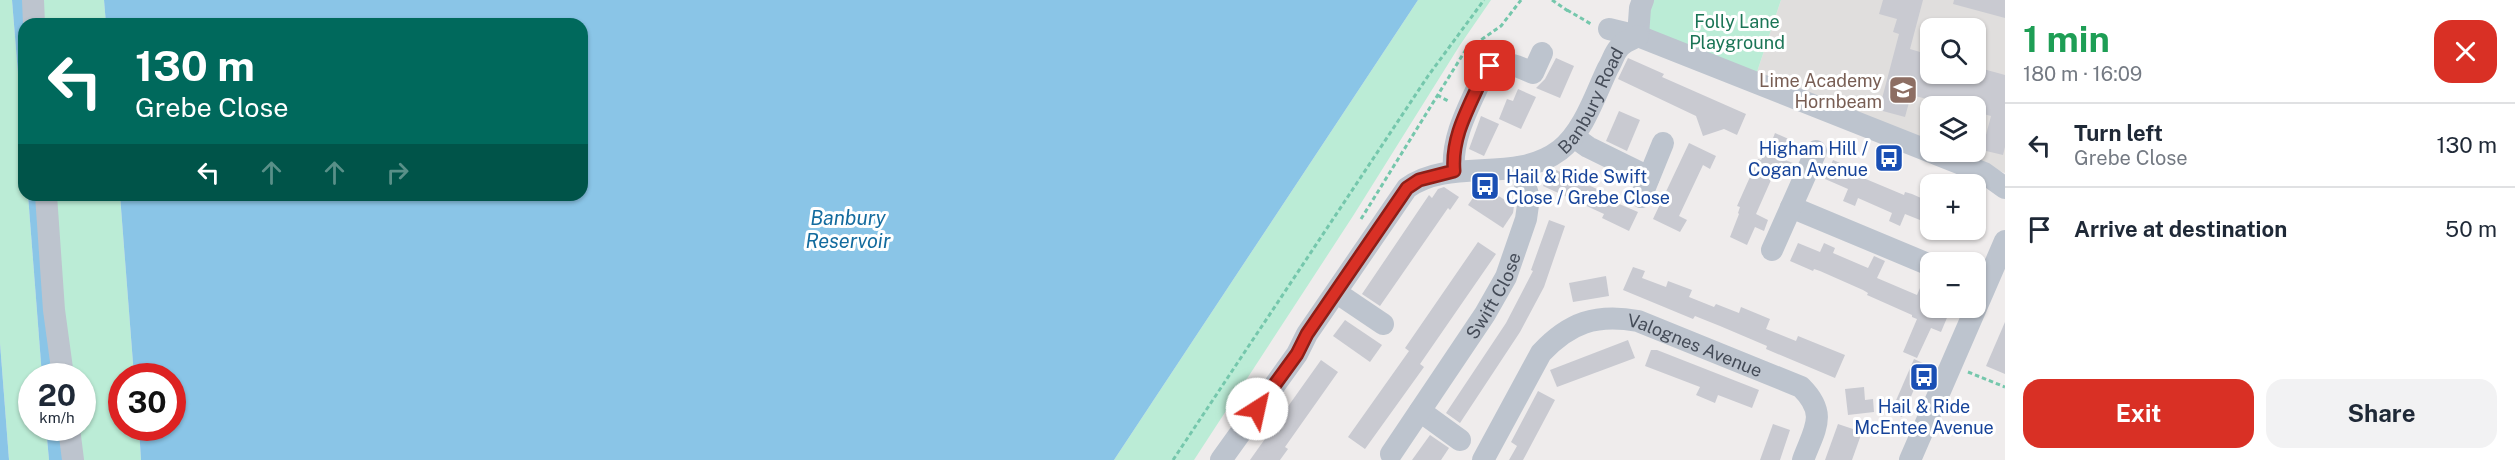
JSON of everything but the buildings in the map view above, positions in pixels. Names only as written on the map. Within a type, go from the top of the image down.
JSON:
[{"type":"street","points":[[33,0],[34,18]]},
{"type":"street","points":[[1638,36],[1640,8],[1643,0]]},
{"type":"street","points":[[1608,29],[1638,36],[1984,173],[2005,188]]},
{"type":"street","name":"Banbury Road","points":[[1221,460],[1297,354],[1307,334],[1407,188],[1419,180],[1454,171],[1506,170],[1520,167],[1558,151],[1574,137],[1619,47],[1638,36]]},
{"type":"street","points":[[1454,171],[1455,139],[1484,73],[1490,66],[1497,63],[1519,66],[1533,73],[1542,53]]},
{"type":"street","points":[[1574,137],[1645,187],[1663,143]]},
{"type":"street","points":[[1773,250],[1816,151]]},
{"type":"street","name":"Swift Close","points":[[1391,454],[1485,314],[1506,277],[1526,219],[1529,198],[1520,167]]},
{"type":"street","points":[[46,201],[54,310],[61,363]]},
{"type":"street","points":[[1791,207],[1920,261]]},
{"type":"street","points":[[1986,275],[2005,241]]},
{"type":"street","points":[[1336,293],[1383,324]]},
{"type":"street","name":"Valognes Avenue","points":[[1483,460],[1541,353],[1554,339],[1573,327],[1592,319],[1608,318],[1638,321],[1801,387],[1812,398],[1818,410],[1816,423],[1803,460]]},
{"type":"street","points":[[1910,460],[1951,365],[1968,318]]},
{"type":"street","points":[[1419,411],[1460,440]]},
{"type":"street","points":[[71,441],[73,460]]},
{"type":"path","points":[[1173,460],[1435,66],[1484,0]]},
{"type":"path","points":[[1552,0],[1567,10],[1608,29]]},
{"type":"path","points":[[1437,95],[1446,100]]},
{"type":"path","points":[[1951,365],[2005,387]]},
{"type":"shaded area","name":"Lime Academy Hornbeam","points":[[1781,0],[2005,0],[2005,173],[1976,162],[1986,162],[1986,96],[1920,96],[1920,139],[1757,72]]},
{"type":"green space","points":[[0,0],[12,0],[18,74],[18,201],[28,201],[41,363],[18,363],[18,441],[47,441],[49,460],[9,460],[0,343]]},
{"type":"green space","points":[[27,0],[104,0],[106,18],[28,18]]},
{"type":"green space","points":[[1418,0],[1491,0],[1194,460],[1114,460]]},
{"type":"green space","name":"Folly Lane Playground","points":[[1653,0],[1781,0],[1757,72],[1643,29]]},
{"type":"green space","points":[[43,201],[120,201],[133,363],[108,363],[108,441],[140,441],[141,460],[65,460],[63,441],[96,441],[96,363],[58,363]]},
{"type":"water","points":[[12,0],[27,0],[25,18],[18,18],[18,74]]},
{"type":"water","name":"Banbury Reservoir","points":[[104,0],[1418,0],[1114,460],[141,460],[140,441],[186,441],[186,363],[133,363],[120,201],[588,201],[588,18],[106,18]]},
{"type":"water","points":[[28,201],[43,201],[58,363],[41,363]]},
{"type":"water","points":[[0,343],[9,460],[0,460]]},
{"type":"water","points":[[47,441],[63,441],[65,460],[49,460]]},
{"type":"place","name":"Lime Academy Hornbeam","points":[[1903,90]]},
{"type":"place","name":"Higham Hill / Cogan Avenue","points":[[1889,158]]},
{"type":"place","name":"Hail & Ride Swift Close / Grebe Close","points":[[1485,186]]},
{"type":"place","name":"Hail & Ride McEntee Avenue","points":[[1924,377]]},
{"type":"route","points":[[1257,409],[1286,366],[1297,354],[1307,334],[1407,188],[1419,180],[1454,171],[1455,139],[1484,73],[1490,66]]}]
